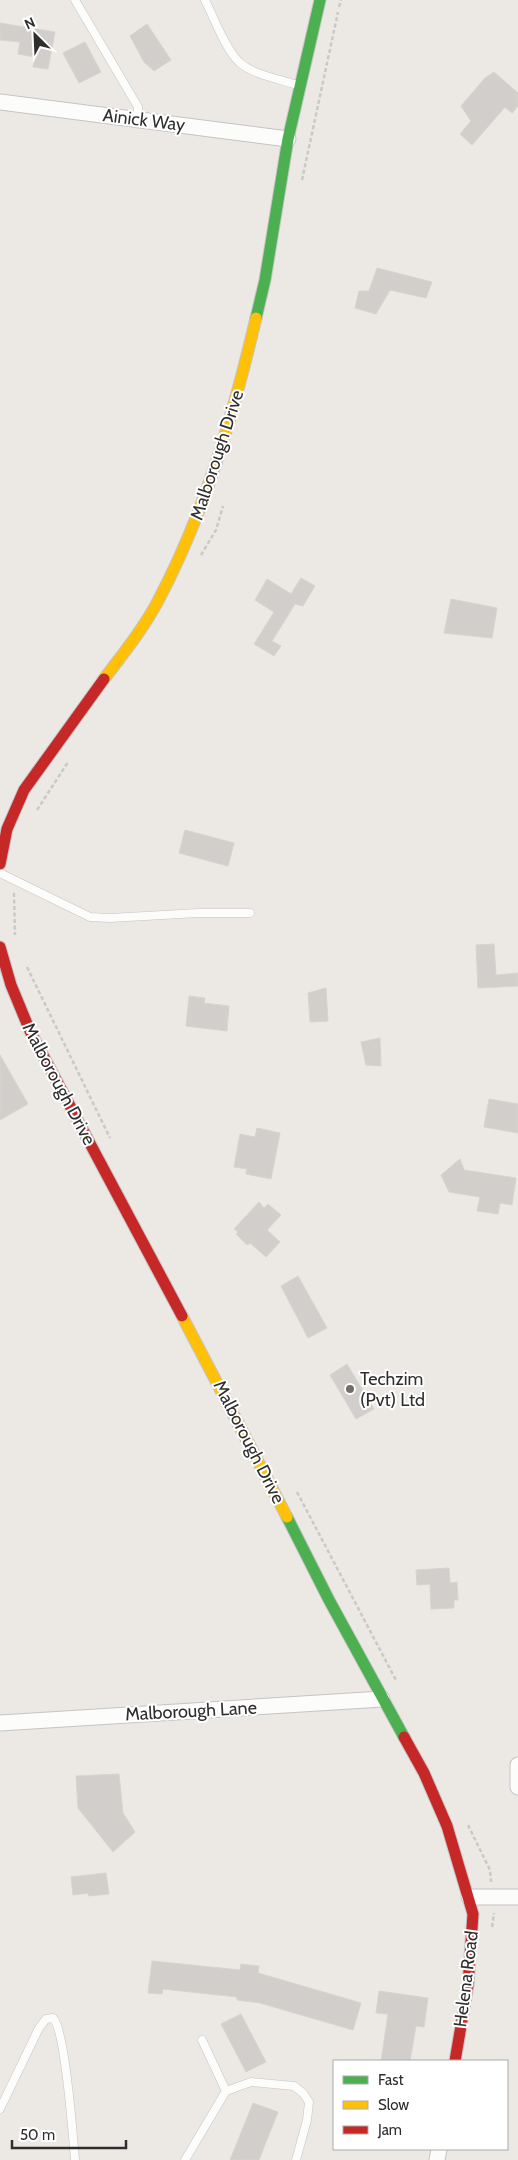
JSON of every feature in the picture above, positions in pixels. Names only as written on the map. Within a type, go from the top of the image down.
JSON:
[{"type":"street","name":"Malborough Drive","points":[[0,864],[6,829],[24,790],[38,767],[136,638],[158,601],[210,485],[241,382],[264,280],[288,139],[320,0]]},
{"type":"street","name":"Ainick Way","points":[[0,102],[288,139]]},
{"type":"street","name":"Malborough Drive","points":[[0,947],[11,985],[30,1031],[211,1368],[382,1698],[424,1773],[447,1826],[469,1897]]},
{"type":"street","name":"Malborough Lane","points":[[0,1723],[382,1698]]},
{"type":"street","points":[[518,1765],[518,1787]]},
{"type":"street","points":[[469,1897],[518,1897]]},
{"type":"street","name":"Helena Road","points":[[455,2060],[471,1950],[473,1914],[469,1897]]},
{"type":"lane","points":[[75,0],[138,107],[138,119]]},
{"type":"lane","points":[[206,0],[220,30],[238,61],[258,71],[300,85]]},
{"type":"lane","points":[[0,873],[90,917],[250,913]]},
{"type":"lane","points":[[0,2109],[38,2028],[46,2019],[53,2018],[58,2022],[63,2054],[75,2160]]},
{"type":"lane","points":[[202,2040],[226,2091]]},
{"type":"lane","points":[[185,2160],[226,2091],[251,2082],[294,2086],[303,2093],[308,2102],[307,2120],[296,2160]]},
{"type":"path","points":[[300,186],[341,0]]},
{"type":"path","points":[[196,563],[216,530],[224,502]]},
{"type":"path","points":[[32,818],[69,760]]},
{"type":"path","points":[[15,943],[16,881]]},
{"type":"path","points":[[23,960],[114,1146]]},
{"type":"path","points":[[293,1484],[398,1684]]},
{"type":"path","points":[[464,1817],[490,1870],[494,1914],[491,1934]]},
{"type":"building","points":[[0,23],[55,32],[48,69],[33,67],[35,57],[18,54],[20,42],[0,40]]},
{"type":"building","points":[[147,24],[171,60],[154,71],[144,62],[130,36]]},
{"type":"building","points":[[85,42],[101,72],[79,83],[63,53]]},
{"type":"building","points":[[494,72],[518,93],[518,106],[512,113],[505,107],[472,145],[460,134],[471,121],[461,106],[485,78]]},
{"type":"building","points":[[377,268],[432,282],[426,298],[390,290],[376,314],[355,308],[359,291],[369,291]]},
{"type":"building","points":[[301,578],[315,586],[303,606],[295,604],[272,641],[281,646],[274,656],[254,644],[274,612],[255,600],[267,579],[291,594]]},
{"type":"building","points":[[451,599],[497,608],[492,638],[444,633]]},
{"type":"building","points":[[185,830],[234,843],[228,866],[179,853]]},
{"type":"building","points":[[494,944],[496,975],[518,973],[518,986],[478,988],[476,945]]},
{"type":"building","points":[[326,988],[328,1021],[310,1022],[308,993]]},
{"type":"building","points":[[189,996],[205,998],[204,1003],[229,1006],[227,1031],[186,1026]]},
{"type":"building","points":[[380,1038],[381,1066],[366,1065],[361,1042]]},
{"type":"building","points":[[0,1055],[28,1104],[0,1120]]},
{"type":"building","points":[[489,1099],[518,1104],[518,1133],[484,1127]]},
{"type":"building","points":[[257,1128],[280,1133],[271,1179],[246,1174],[247,1169],[234,1167],[240,1134],[255,1137]]},
{"type":"building","points":[[460,1159],[464,1170],[516,1178],[512,1205],[500,1203],[498,1214],[477,1211],[480,1197],[449,1192],[441,1175]]},
{"type":"building","points":[[259,1202],[264,1208],[268,1204],[281,1215],[267,1230],[280,1242],[266,1257],[250,1243],[247,1245],[236,1234],[238,1232],[234,1229]]},
{"type":"building","points":[[298,1276],[327,1328],[308,1338],[281,1286]]},
{"type":"building","points":[[347,1364],[374,1409],[356,1419],[330,1375]]},
{"type":"building","points":[[449,1568],[450,1583],[457,1582],[458,1600],[454,1600],[454,1608],[431,1609],[430,1584],[417,1585],[416,1570]]},
{"type":"building","points":[[119,1774],[123,1813],[135,1832],[113,1852],[78,1808],[76,1776]]},
{"type":"building","points":[[106,1873],[109,1894],[89,1896],[88,1893],[73,1895],[71,1877]]},
{"type":"building","points":[[152,1961],[240,1970],[241,1964],[259,1966],[258,1973],[361,2003],[353,2030],[260,2003],[237,2000],[237,1997],[163,1989],[162,1994],[148,1993]]},
{"type":"building","points":[[379,1991],[428,1998],[424,2027],[416,2026],[410,2060],[381,2060],[388,2014],[376,2013]]},
{"type":"building","points":[[241,2014],[266,2062],[246,2072],[221,2024]]},
{"type":"building","points":[[253,2103],[278,2112],[259,2160],[230,2160]]},
{"type":"traffic: fast","points":[[256,318],[265,280],[288,139],[320,0]]},
{"type":"traffic: fast","points":[[287,1517],[329,1600],[404,1737]]},
{"type":"traffic: slow","points":[[104,679],[133,641],[158,601],[190,533],[216,463],[238,391],[256,318]]},
{"type":"traffic: slow","points":[[182,1316],[287,1517]]},
{"type":"traffic: jam","points":[[0,864],[7,829],[24,790],[104,679]]},
{"type":"traffic: jam","points":[[0,947],[11,985],[30,1031],[182,1316]]},
{"type":"traffic: jam","points":[[404,1737],[424,1773],[447,1826],[473,1914],[468,1985],[455,2060]]},
{"type":"place","name":"Techzim (Pvt) Ltd","points":[[350,1389]]}]
